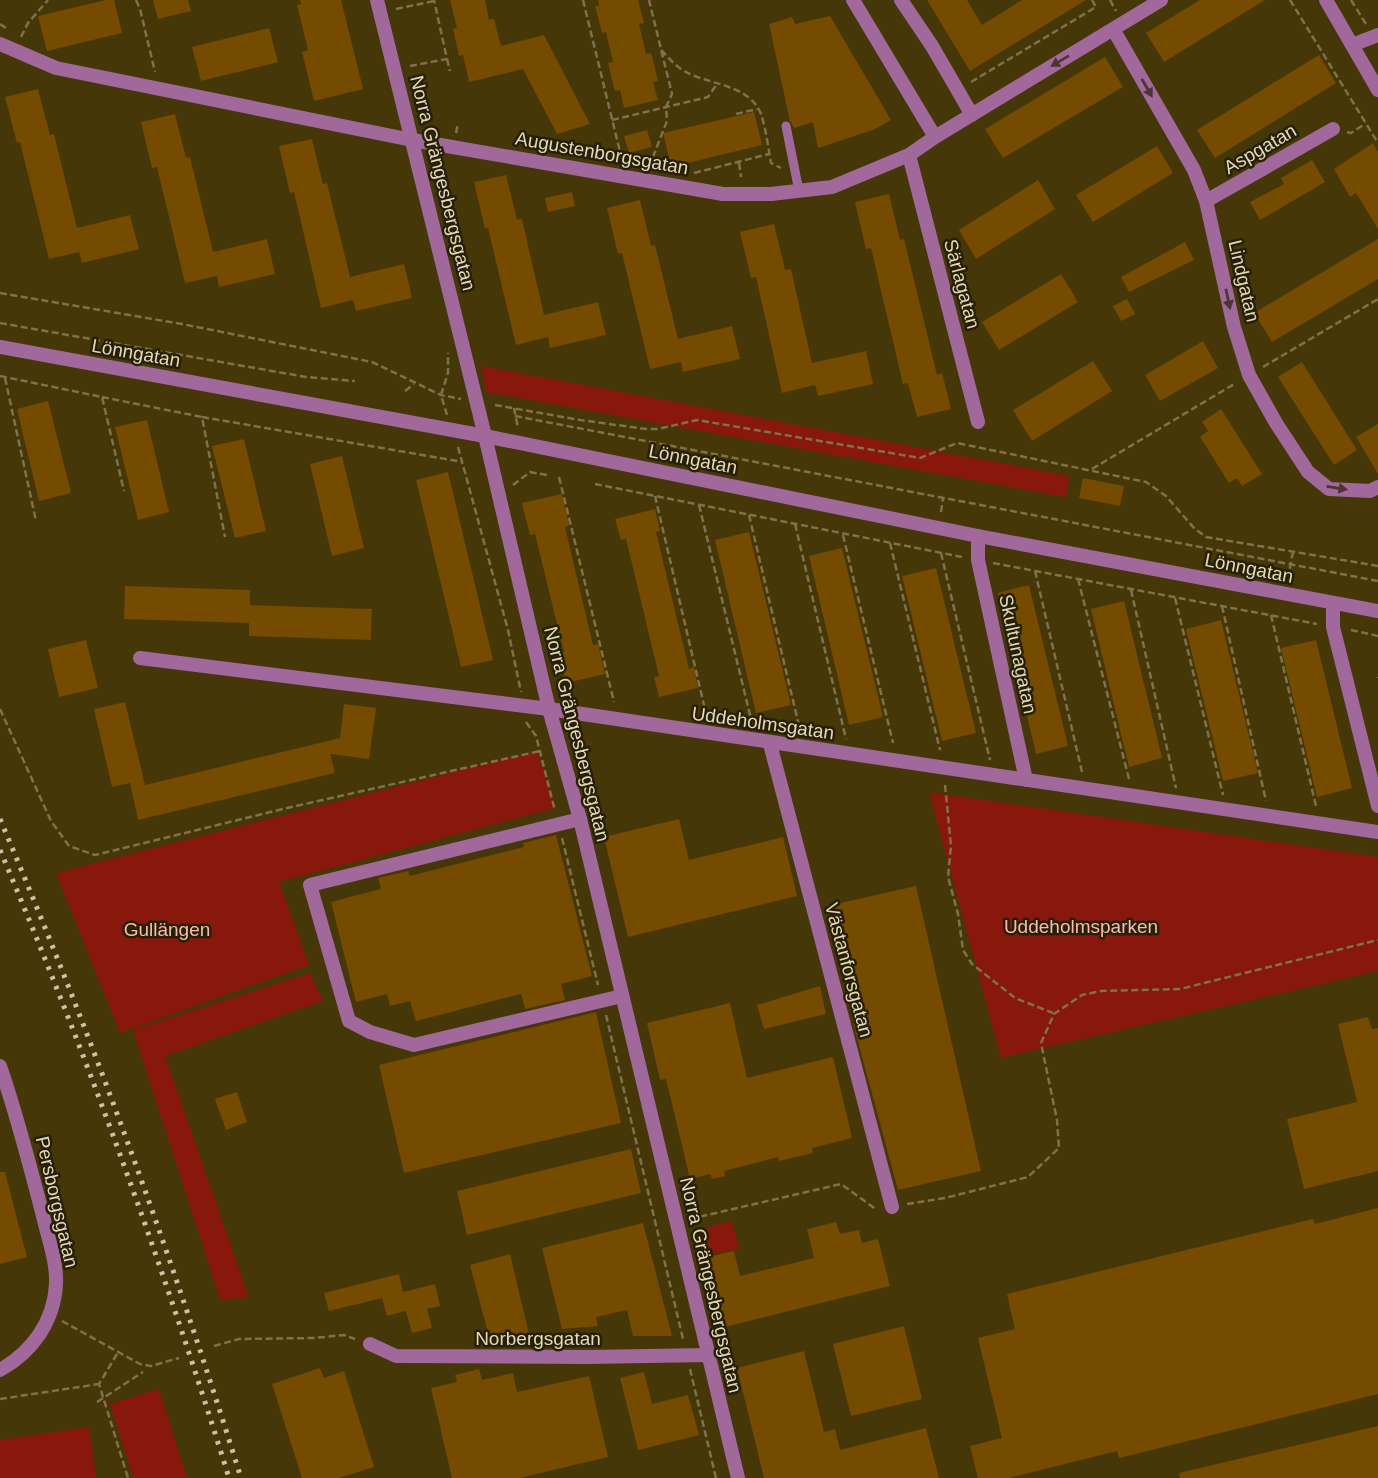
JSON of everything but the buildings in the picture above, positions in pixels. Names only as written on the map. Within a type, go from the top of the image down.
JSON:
[{"type":"street","points":[[853,0],[935,137]]},
{"type":"street","points":[[901,0],[932,46],[972,115]]},
{"type":"street","name":"Augustenborgsgatan","points":[[0,44],[56,68],[412,140],[723,194],[771,194],[798,184],[832,187],[909,155],[1161,0]]},
{"type":"street","points":[[1326,0],[1378,90]]},
{"type":"street","name":"Norra Grängesbergsgatan","points":[[379,6],[478,402],[549,709],[580,819],[738,1478]]},
{"type":"street","name":"Lindgatan","points":[[1113,29],[1194,170],[1206,201],[1234,327],[1250,375],[1276,423],[1308,472],[1329,489],[1370,491],[1378,487]]},
{"type":"street","points":[[1352,45],[1378,35]]},
{"type":"street","name":"Aspgatan","points":[[1206,201],[1333,129]]},
{"type":"street","name":"Särlagatan","points":[[909,155],[978,422]]},
{"type":"street","name":"Lönngatan","points":[[0,347],[485,436],[978,536],[1378,611]]},
{"type":"street","name":"Skultunagatan","points":[[978,536],[978,560],[1026,780]]},
{"type":"street","points":[[1333,604],[1333,627],[1378,806]]},
{"type":"street","name":"Uddeholmsgatan","points":[[140,658],[549,709],[770,744],[1378,832]]},
{"type":"street","name":"Västanforsgatan","points":[[770,744],[894,1206]]},
{"type":"street","points":[[580,819],[310,885],[349,1021],[370,1032],[414,1045],[622,996]]},
{"type":"street","name":"Persborgsgatan","points":[[0,1066],[5,1096],[52,1253],[56,1284],[50,1315],[35,1342],[0,1370]]},
{"type":"street","name":"Norbergsgatan","points":[[370,1345],[396,1356],[708,1355]]},
{"type":"lane","points":[[786,125],[798,184]]},
{"type":"path","points":[[20,38],[28,23],[48,0]]},
{"type":"path","points":[[136,0],[155,72]]},
{"type":"path","points":[[379,6],[434,0],[450,71]]},
{"type":"path","points":[[583,0],[626,177]]},
{"type":"path","points":[[644,180],[667,121],[666,107],[672,94],[649,0]]},
{"type":"path","points":[[957,90],[1096,7],[1092,0]]},
{"type":"path","points":[[1290,0],[1378,143]]},
{"type":"path","points":[[661,50],[685,72],[734,88],[745,95],[760,112],[771,163],[783,169],[784,178],[798,184]]},
{"type":"path","points":[[394,68],[447,59]]},
{"type":"path","points":[[612,120],[708,97],[717,84]]},
{"type":"path","points":[[736,114],[757,109]]},
{"type":"path","points":[[1333,129],[1351,133],[1366,123]]},
{"type":"path","points":[[693,173],[769,154]]},
{"type":"path","points":[[738,162],[742,181]]},
{"type":"path","points":[[0,293],[182,324],[372,362],[441,395],[580,420],[646,429],[697,420],[920,458],[957,443],[1146,482],[1166,496],[1206,537],[1378,566]]},
{"type":"path","points":[[1090,470],[1378,299]]},
{"type":"path","points":[[0,323],[306,377],[355,381]]},
{"type":"path","points":[[0,376],[202,417],[463,463]]},
{"type":"path","points":[[5,378],[36,522]]},
{"type":"path","points":[[405,391],[414,384]]},
{"type":"path","points":[[441,395],[463,463],[518,669],[527,726],[536,736],[540,751],[716,1478]]},
{"type":"path","points":[[102,397],[124,491]]},
{"type":"path","points":[[515,416],[1378,581]]},
{"type":"path","points":[[202,417],[225,537]]},
{"type":"path","points":[[559,477],[615,706]]},
{"type":"path","points":[[655,496],[707,719]]},
{"type":"path","points":[[699,505],[753,726]]},
{"type":"path","points":[[749,515],[801,733]]},
{"type":"path","points":[[795,524],[846,740]]},
{"type":"path","points":[[843,534],[894,746]]},
{"type":"path","points":[[890,543],[944,768],[951,846],[948,877],[958,914],[963,950],[972,964],[1015,998],[1054,1014]]},
{"type":"path","points":[[941,553],[990,760]]},
{"type":"path","points":[[1035,571],[1083,774]]},
{"type":"path","points":[[1078,579],[1129,781]]},
{"type":"path","points":[[1131,589],[1176,788]]},
{"type":"path","points":[[1175,597],[1223,795]]},
{"type":"path","points":[[1222,606],[1266,801]]},
{"type":"path","points":[[1271,615],[1317,809]]},
{"type":"path","points":[[0,709],[51,821],[69,846],[95,855],[540,751]]},
{"type":"path","points":[[677,1223],[841,1184],[874,1211],[945,1198],[1028,1177],[1059,1148],[1057,1120],[1041,1044],[1054,1014],[1082,995],[1101,991],[1180,989],[1378,940]]},
{"type":"path","points":[[50,1315],[117,1354],[140,1364],[150,1366],[179,1358]]},
{"type":"path","points":[[214,1346],[239,1339],[344,1335],[370,1345]]},
{"type":"path","points":[[117,1354],[99,1384],[128,1478]]},
{"type":"path","points":[[97,1402],[143,1372]]},
{"type":"path","points":[[0,1399],[99,1384]]},
{"type":"green space","points":[[481,366],[1070,476],[1065,497],[486,392]]},
{"type":"green space","name":"Gullängen","points":[[537,751],[556,808],[279,882],[309,965],[120,1033],[56,873]]},
{"type":"green space","name":"Uddeholmsparken","points":[[929,792],[1378,857],[1378,971],[1001,1058]]},
{"type":"green space","points":[[310,973],[323,1001],[165,1056],[249,1298],[220,1299],[133,1030]]},
{"type":"green space","points":[[732,1221],[739,1249],[708,1255],[703,1228]]},
{"type":"green space","points":[[159,1389],[187,1478],[133,1478],[110,1404]]},
{"type":"green space","points":[[89,1427],[96,1478],[0,1478],[0,1440]]},
{"type":"railway","points":[[0,819],[67,982],[129,1146],[187,1311],[241,1478]]},
{"type":"railway","points":[[0,850],[122,1161],[178,1319],[229,1478]]}]
